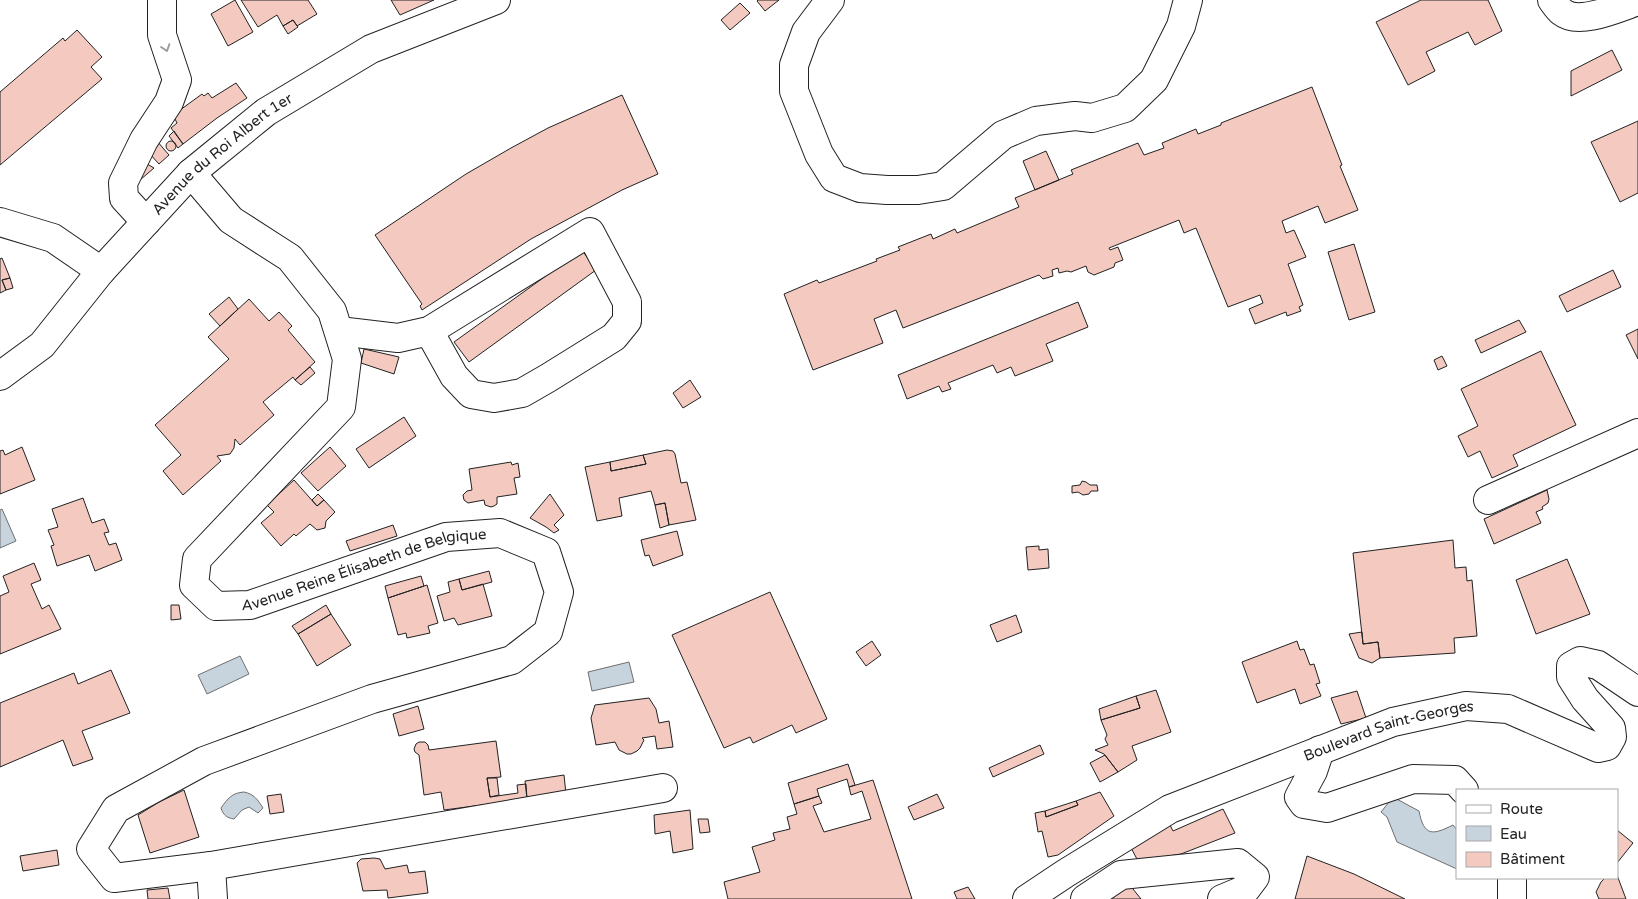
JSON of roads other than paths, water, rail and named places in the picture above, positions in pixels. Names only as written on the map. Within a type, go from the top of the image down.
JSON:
[{"type":"street","points":[[146,222],[124,198],[123,183],[144,140],[169,102],[176,80],[162,35],[162,0]]},
{"type":"street","name":"Avenue du Roi Albert 1er","points":[[0,376],[42,345],[101,271],[191,174],[266,112],[370,50],[496,0]]},
{"type":"street","points":[[830,0],[806,32],[794,65],[794,91],[819,154],[834,178],[860,188],[887,190],[918,190],[943,186],[1003,135],[1036,122],[1075,116],[1092,118],[1125,108],[1154,80],[1181,26],[1188,0]]},
{"type":"street","points":[[1552,0],[1562,13],[1575,17],[1591,17],[1638,1]]},
{"type":"street","name":"Avenue Reine Élisabeth de Belgique","points":[[191,174],[231,220],[290,258],[332,311],[348,360],[341,407],[197,558],[194,585],[216,606],[250,605],[446,537],[500,533],[546,552],[560,592],[548,632],[512,660],[372,699],[204,761],[116,810],[91,849],[114,878],[211,866],[663,788]]},
{"type":"street","points":[[0,222],[52,238],[101,271]]},
{"type":"street","points":[[339,331],[398,338],[429,331],[590,232],[627,302],[627,321],[614,337],[522,393],[494,398],[471,394],[454,376],[429,331]]},
{"type":"street","points":[[1488,500],[1638,433]]},
{"type":"street","name":"Boulevard Saint-Georges","points":[[1027,899],[1170,809],[1394,722],[1466,706],[1508,709],[1598,748],[1607,746],[1612,737],[1611,728],[1585,699],[1571,677],[1571,666],[1580,661],[1598,665],[1638,692]]},
{"type":"street","points":[[1320,750],[1313,771],[1299,797],[1304,804],[1327,808],[1413,779],[1455,780],[1463,789]]},
{"type":"street","points":[[1085,899],[1121,875],[1238,863],[1255,877],[1246,889],[1222,899]]},
{"type":"street","points":[[211,866],[213,899]]},
{"type":"street","points":[[1512,879],[1512,899]]},
{"type":"water","points":[[2,509],[16,541],[0,548],[0,510]]},
{"type":"water","points":[[240,656],[249,674],[207,694],[198,675]]},
{"type":"water","points":[[629,662],[634,682],[592,691],[588,672]]},
{"type":"water","points":[[244,792],[255,798],[263,808],[258,813],[249,807],[242,810],[234,819],[229,818],[223,813],[221,808],[233,795]]},
{"type":"water","points":[[1393,797],[1419,811],[1424,826],[1430,832],[1440,831],[1453,825],[1456,829],[1456,869],[1397,842],[1387,817],[1381,812]]}]
